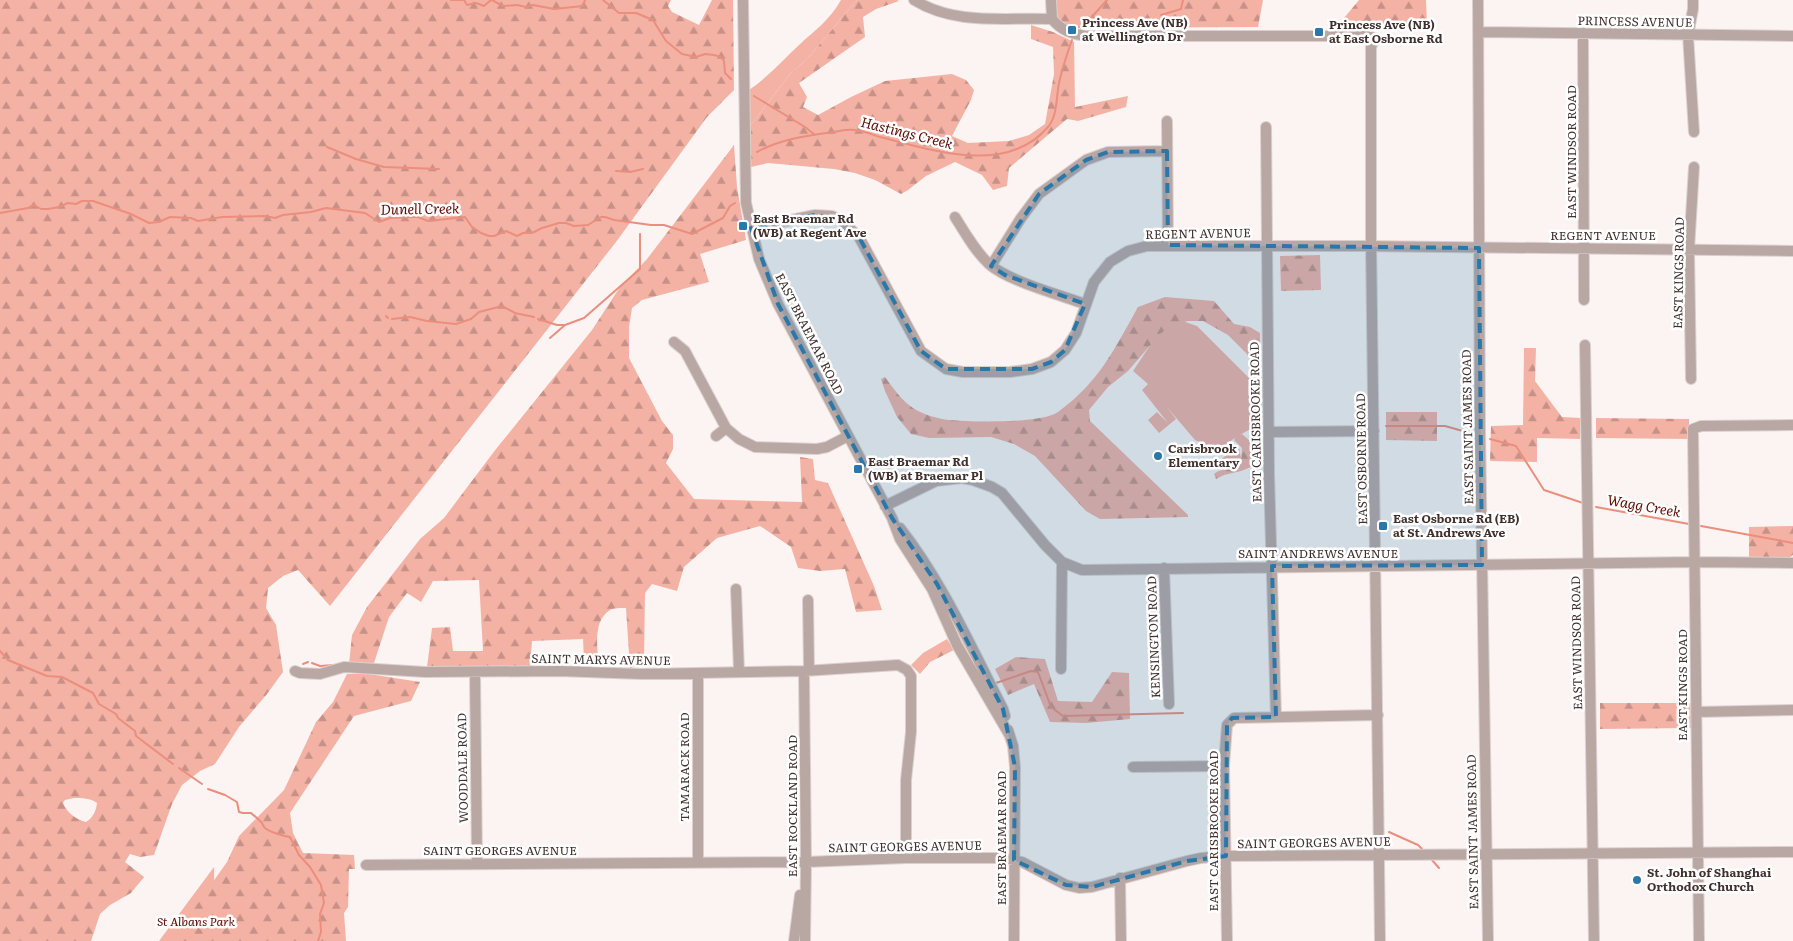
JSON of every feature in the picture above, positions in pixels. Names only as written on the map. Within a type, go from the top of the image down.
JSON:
[{"type":"street","name":"EAST BRAEMAR ROAD","points":[[743,0],[745,190],[750,228],[771,290],[892,518],[900,539],[932,589],[957,645],[1010,736],[1016,767],[1014,941]]},
{"type":"street","points":[[914,0],[933,10],[960,17],[979,19],[1052,19],[1051,0]]},
{"type":"street","name":"EAST SAINT JAMES ROAD","points":[[1478,0],[1482,565],[1488,941]]},
{"type":"street","points":[[1693,0],[1688,35],[1694,132]]},
{"type":"street","name":"EAST OSBORNE ROAD","points":[[1052,19],[1058,27],[1072,34],[1086,36],[1292,35],[1365,36],[1375,38],[1371,47],[1372,246],[1380,941]]},
{"type":"street","name":"PRINCESS AVENUE","points":[[1478,32],[1793,36]]},
{"type":"street","name":"EAST WINDSOR ROAD","points":[[1583,33],[1584,300]]},
{"type":"street","points":[[1167,121],[1168,245]]},
{"type":"street","name":"EAST CARISBROOKE ROAD","points":[[1227,941],[1224,766],[1227,725],[1234,718],[1276,717],[1268,432],[1266,127]]},
{"type":"street","points":[[991,266],[1021,218],[1039,194],[1086,160],[1108,152],[1167,151]]},
{"type":"street","name":"EAST KINGS ROAD","points":[[1691,379],[1689,250],[1694,168]]},
{"type":"street","name":"REGENT AVENUE","points":[[750,228],[815,215],[832,216],[842,220],[859,237],[921,351],[946,369],[963,372],[1010,372],[1032,369],[1052,362],[1065,350],[1076,333],[1094,282],[1110,262],[1128,251],[1147,246],[1372,246],[1793,251]]},
{"type":"street","points":[[955,217],[982,257],[991,266],[1005,275],[1085,304]]},
{"type":"street","points":[[674,342],[685,351],[726,428],[739,439],[754,447],[817,450],[848,436]]},
{"type":"street","name":"EAST WINDSOR ROAD","points":[[1585,345],[1594,941]]},
{"type":"street","name":"EAST KINGS ROAD","points":[[1699,941],[1693,429],[1701,426],[1793,425]]},
{"type":"street","points":[[716,436],[726,428]]},
{"type":"street","points":[[1268,432],[1374,431]]},
{"type":"street","name":"SAINT ANDREWS AVENUE","points":[[885,506],[936,482],[962,478],[974,480],[1002,493],[1045,545],[1062,562],[1082,570],[1271,566],[1695,562],[1793,563]]},
{"type":"street","points":[[1061,669],[1062,562]]},
{"type":"street","name":"KENSINGTON ROAD","points":[[1164,568],[1169,704]]},
{"type":"street","points":[[736,588],[739,672]]},
{"type":"street","name":"EAST ROCKLAND ROAD","points":[[805,941],[808,600]]},
{"type":"street","name":"SAINT MARYS AVENUE","points":[[295,671],[320,674],[344,667],[425,672],[559,671],[641,674],[807,671],[894,665],[907,670],[911,676],[911,732],[906,780],[906,858]]},
{"type":"street","name":"WOODDALE ROAD","points":[[475,673],[477,864]]},
{"type":"street","name":"TAMARACK ROAD","points":[[698,673],[698,861]]},
{"type":"street","points":[[1696,712],[1793,710]]},
{"type":"street","points":[[1276,717],[1378,715]]},
{"type":"street","points":[[1133,767],[1224,766]]},
{"type":"street","name":"SAINT GEORGES AVENUE","points":[[366,865],[698,861],[806,866],[906,858],[1006,858],[1022,862],[1066,885],[1079,888],[1092,887],[1201,858],[1226,856],[1793,852]]},
{"type":"street","points":[[794,941],[799,900],[806,866]]},
{"type":"street","points":[[1120,878],[1120,941]]},
{"type":"highlighted area","points":[[1167,151],[1168,245],[1479,248],[1482,565],[1272,566],[1276,717],[1232,718],[1227,725],[1226,856],[1187,861],[1092,887],[1066,885],[1014,860],[1015,767],[1003,709],[937,584],[892,518],[778,304],[751,228],[815,215],[841,220],[859,237],[921,351],[946,369],[1032,369],[1051,362],[1065,350],[1085,304],[1005,275],[991,266],[1039,194],[1086,160],[1108,152]]},
{"type":"green space","points":[[0,0],[671,0],[668,6],[672,12],[699,25],[712,0],[733,0],[734,90],[707,117],[616,242],[330,606],[298,570],[283,576],[268,588],[266,608],[276,625],[283,672],[239,727],[215,764],[200,771],[182,785],[172,804],[154,855],[140,857],[130,854],[125,862],[144,877],[131,893],[110,905],[100,914],[91,941],[0,941]],"holes":[[[74,798],[89,799],[97,803],[94,814],[86,822],[79,820],[67,810],[63,803],[65,800]]]},
{"type":"green space","points":[[841,0],[857,0],[809,57],[790,74],[750,126],[749,90],[769,74],[822,24]]},
{"type":"green space","points":[[857,0],[899,1],[876,9],[863,17],[865,37],[799,83],[807,97],[803,107],[818,115],[885,81],[952,74],[966,80],[974,90],[971,100],[952,136],[968,143],[1009,141],[1029,135],[1045,124],[1054,74],[1053,47],[1031,39],[1031,25],[1053,32],[1074,42],[1075,107],[1128,96],[1126,107],[1078,121],[1067,119],[1009,168],[1007,186],[993,190],[982,175],[955,162],[926,176],[901,194],[875,180],[855,173],[834,169],[768,163],[751,167],[750,126],[790,74],[809,57]]},
{"type":"green space","points":[[1057,0],[1263,0],[1258,27],[1072,28],[1062,23],[1058,18]]},
{"type":"green space","points":[[1359,0],[1426,0],[1427,25],[1339,24]]},
{"type":"green space","points":[[734,145],[737,187],[746,240],[700,254],[709,282],[642,300],[632,308],[629,327],[629,358],[662,421],[673,435],[673,449],[666,463],[694,499],[802,502],[800,457],[813,459],[815,480],[828,483],[874,586],[882,610],[856,612],[845,569],[820,571],[798,568],[791,547],[760,526],[717,538],[684,567],[677,591],[652,584],[645,593],[644,661],[630,669],[626,608],[610,610],[601,620],[598,632],[598,659],[584,660],[583,639],[532,641],[530,667],[427,667],[432,628],[450,627],[453,651],[483,651],[479,580],[433,581],[421,602],[407,593],[389,617],[374,663],[349,664],[352,635],[367,607],[420,539],[444,518],[496,449],[592,330],[620,287],[647,259]]},
{"type":"green space","points":[[1320,255],[1321,290],[1281,291],[1280,256]]},
{"type":"green space","points":[[1165,297],[1214,301],[1234,324],[1250,327],[1260,333],[1260,368],[1257,370],[1247,354],[1228,335],[1203,321],[1173,324],[1160,334],[1128,371],[1108,387],[1089,410],[1090,421],[1188,517],[1100,519],[1086,511],[1035,456],[1014,444],[991,437],[929,438],[911,434],[897,417],[881,379],[885,377],[901,398],[913,408],[940,419],[989,422],[1037,419],[1049,416],[1058,412],[1072,401],[1095,377],[1113,351],[1138,307]]},
{"type":"green space","points":[[1176,319],[1197,326],[1253,382],[1256,426],[1223,447],[1220,445],[1216,447],[1217,451],[1202,453],[1203,444],[1195,440],[1166,406],[1176,419],[1159,433],[1148,420],[1157,412],[1168,423],[1142,390],[1148,384],[1133,371],[1157,335]]},
{"type":"green space","points":[[1524,348],[1536,348],[1535,381],[1562,417],[1581,418],[1580,439],[1537,438],[1537,462],[1490,461],[1491,426],[1523,425]]},
{"type":"green space","points":[[1386,412],[1437,412],[1437,441],[1386,440]]},
{"type":"green space","points":[[1596,418],[1689,419],[1689,439],[1596,438]]},
{"type":"green space","points":[[1242,434],[1258,448],[1258,454],[1251,467],[1216,479],[1214,474],[1220,470],[1235,467],[1241,463],[1242,448],[1234,440],[1236,436]]},
{"type":"green space","points":[[1239,447],[1240,466],[1223,468],[1221,459]]},
{"type":"green space","points":[[1793,526],[1793,555],[1790,557],[1749,557],[1749,527]]},
{"type":"green space","points":[[947,639],[954,650],[930,662],[920,674],[911,665],[923,653]]},
{"type":"green space","points":[[1016,657],[1045,659],[1058,701],[1092,702],[1112,672],[1129,673],[1130,719],[1086,723],[1050,722],[1034,684],[1008,695],[995,669]]},
{"type":"green space","points":[[347,674],[369,674],[420,682],[411,701],[354,716],[290,813],[293,833],[303,853],[354,855],[355,869],[349,869],[348,907],[344,913],[346,941],[171,941],[227,862],[239,836],[284,790],[316,722],[333,702]]},
{"type":"green space","points":[[1600,703],[1692,703],[1692,728],[1600,729]]},
{"type":"green space","name":"St Albans Park","points":[[214,867],[215,941],[159,941]]},
{"type":"waterway","points":[[451,0],[464,0],[467,5],[476,3],[484,6],[491,0]]},
{"type":"waterway","points":[[492,0],[503,6],[517,5],[526,7],[533,5],[554,9],[583,6],[585,0]]},
{"type":"waterway","points":[[603,0],[619,13],[636,13],[653,20],[666,41],[682,54],[696,57],[705,54],[721,57],[724,61],[725,73],[731,79]]},
{"type":"waterway","name":"Hastings Creek","points":[[1080,30],[1107,0]]},
{"type":"waterway","points":[[1161,15],[1181,9],[1183,0]]},
{"type":"waterway","name":"Hastings Creek","points":[[757,152],[775,144],[794,139],[850,130],[862,131],[925,149],[947,153],[992,155],[1012,151],[1031,142],[1048,127],[1054,117],[1060,78],[1072,40]]},
{"type":"waterway","points":[[754,96],[815,135]]},
{"type":"waterway","points":[[327,147],[356,159],[384,167],[439,169]]},
{"type":"waterway","points":[[616,171],[630,172],[643,169]]},
{"type":"waterway","name":"Dunell Creek","points":[[0,213],[28,208],[34,205],[41,209],[48,209],[68,203],[76,204],[82,201],[93,201],[131,214],[149,223],[159,222],[170,217],[191,218],[198,221],[222,217],[265,216],[275,218],[326,208],[365,213],[379,222],[390,218],[418,217],[428,221],[465,217],[472,227],[489,236],[506,231],[517,236],[559,223],[574,226],[588,225],[601,217],[651,225],[664,225],[692,234],[723,218],[730,206],[735,203]]},
{"type":"waterway","points":[[550,338],[565,325],[584,318],[640,269],[640,234]]},
{"type":"waterway","points":[[392,319],[410,317],[456,324],[471,319],[479,312],[502,306],[515,313],[534,317]]},
{"type":"waterway","points":[[538,319],[557,325],[564,325]]},
{"type":"waterway","name":"Wagg Creek","points":[[1360,421],[1371,426]]},
{"type":"waterway","name":"Wagg Creek","points":[[1386,426],[1445,426],[1477,435]]},
{"type":"waterway","name":"Wagg Creek","points":[[1490,439],[1516,446],[1544,490],[1583,503]]},
{"type":"waterway","name":"Wagg Creek","points":[[1596,507],[1689,524]]},
{"type":"waterway","name":"Wagg Creek","points":[[1701,526],[1793,543]]},
{"type":"waterway","points":[[0,651],[8,660],[47,676],[62,677],[93,693],[99,704],[116,714],[118,718],[135,731],[136,736],[173,764]]},
{"type":"waterway","points":[[303,664],[308,662]]},
{"type":"waterway","points":[[312,663],[320,666],[334,665]]},
{"type":"waterway","points":[[996,683],[1031,671],[1038,672],[1051,707],[1063,716],[1183,713]]},
{"type":"waterway","points":[[179,768],[202,784]]},
{"type":"waterway","points":[[208,789],[237,802],[239,812],[251,813],[269,831],[290,837],[299,855],[310,867],[321,885],[324,903],[320,914],[321,932],[318,941]]},
{"type":"waterway","points":[[1389,832],[1418,845],[1422,849]]},
{"type":"waterway","points":[[1432,860],[1439,868]]},
{"type":"place","name":"Princess Ave (NB) at Wellington Dr","points":[[1072,30]]},
{"type":"place","name":"Princess Ave (NB) at East Osborne Rd","points":[[1319,32]]},
{"type":"place","name":"East Braemar Rd (WB) at Regent Ave","points":[[743,226]]},
{"type":"place","name":"Carisbrook Elementary","points":[[1158,456]]},
{"type":"place","name":"East Braemar Rd (WB) at Braemar Pl","points":[[858,469]]},
{"type":"place","name":"East Osborne Rd (EB) at St. Andrews Ave","points":[[1383,526]]},
{"type":"place","name":"St. John of Shanghai Orthodox Church","points":[[1637,880]]}]
